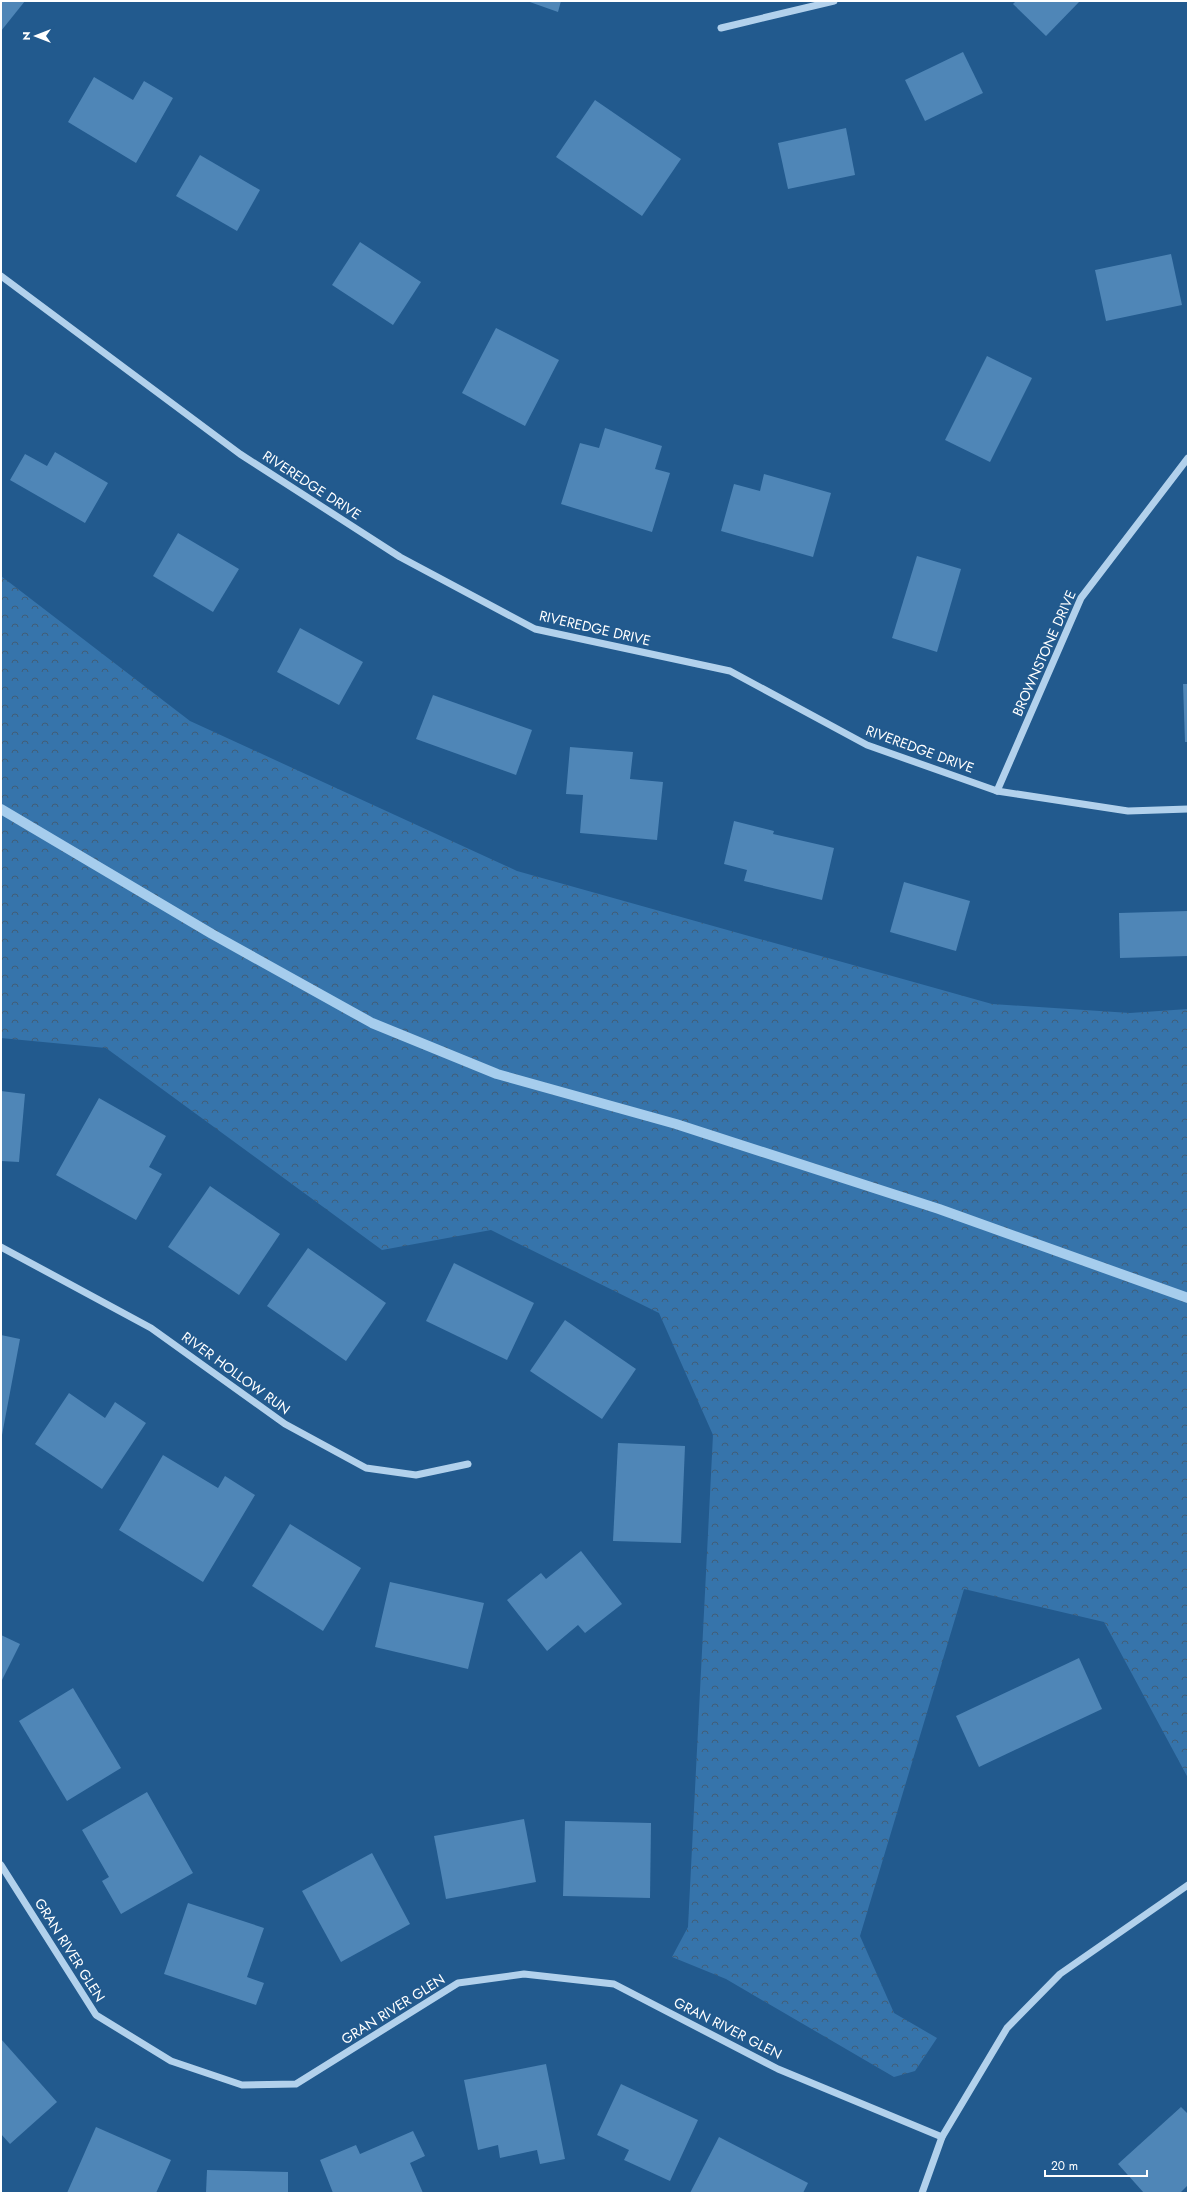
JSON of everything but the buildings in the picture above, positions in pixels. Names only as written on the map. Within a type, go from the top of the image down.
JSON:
[{"type":"street","points":[[721,28],[834,1]]},
{"type":"street","name":"RIVEREDGE DRIVE","points":[[1,276],[240,454],[400,557],[535,629],[730,671],[867,745],[997,791],[1128,811],[1188,808]]},
{"type":"street","name":"BROWNSTONE DRIVE","points":[[997,791],[1081,598],[1188,458]]},
{"type":"street","name":"RIVER HOLLOW RUN","points":[[1,1247],[151,1328],[285,1424],[366,1468],[416,1475],[468,1464]]},
{"type":"street","name":"GRAN RIVER GLEN","points":[[1,1865],[96,2015],[171,2061],[242,2085],[296,2084],[458,1984],[524,1974],[614,1984],[778,2069],[942,2137]]},
{"type":"street","points":[[922,2193],[942,2137],[1007,2028],[1060,1974],[1188,1885]]},
{"type":"green space","points":[[1,576],[190,721],[517,871],[992,1004],[1130,1013],[1188,1009],[1188,1778],[1104,1622],[964,1589],[860,1936],[894,2013],[937,2038],[915,2071],[894,2077],[726,1979],[672,1957],[688,1927],[713,1435],[659,1313],[491,1230],[382,1250],[106,1048],[1,1038]]},
{"type":"waterway","points":[[1,809],[212,934],[372,1023],[497,1074],[676,1124],[939,1209],[1188,1298]]}]
